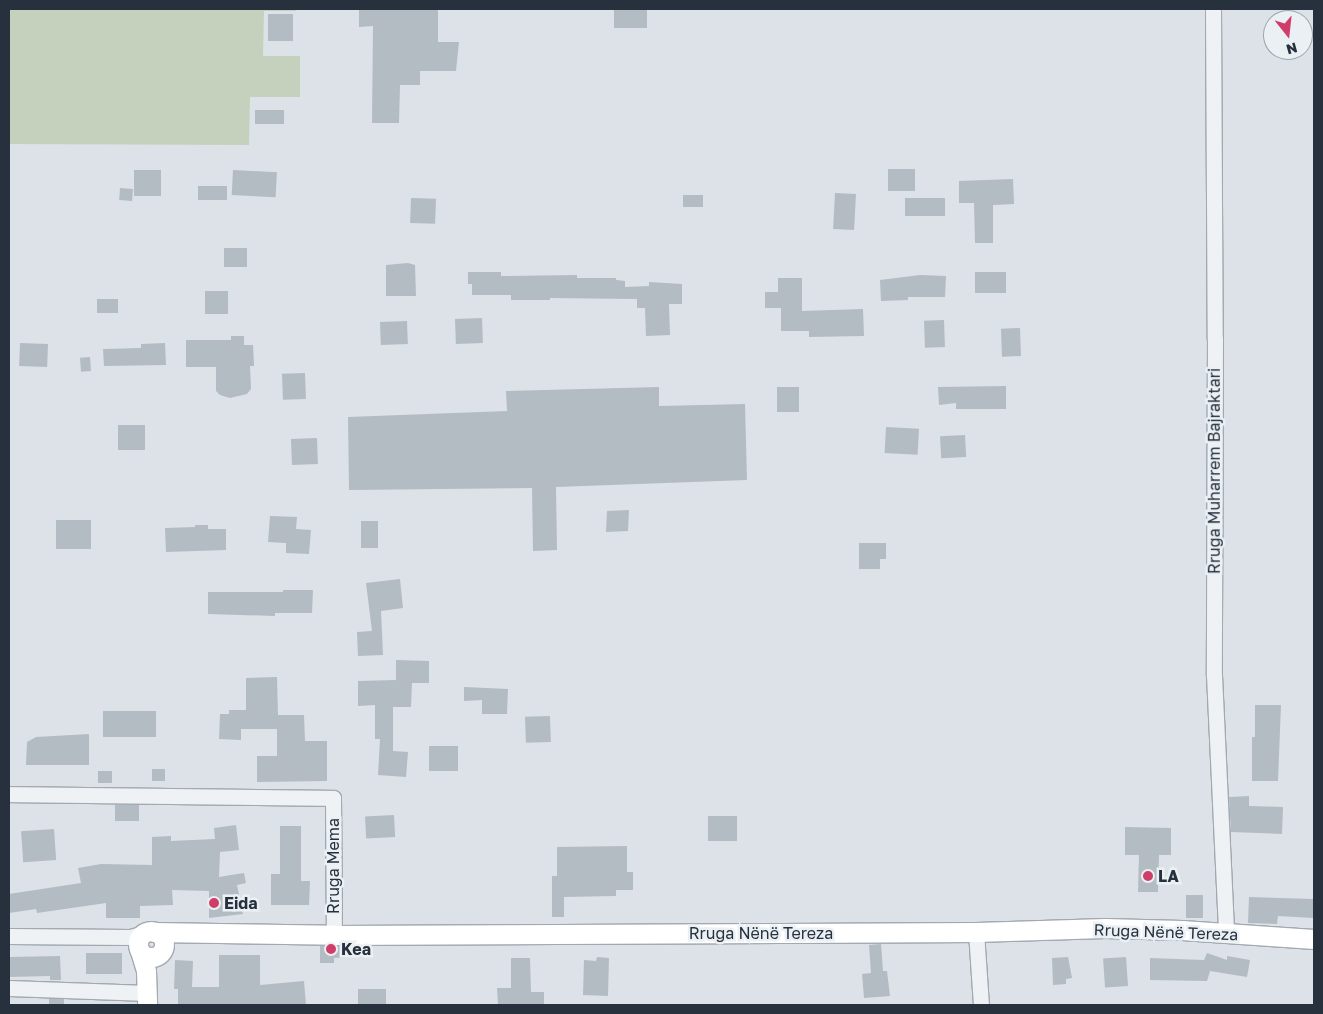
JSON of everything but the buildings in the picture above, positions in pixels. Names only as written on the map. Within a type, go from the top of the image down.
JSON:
[{"type":"main road","name":"Rruga Nënë Tereza","points":[[141,940],[208,933],[334,935],[976,932],[1106,928],[1182,930],[1314,939]]},
{"type":"main road","name":"Rruga Nënë Tereza","points":[[160,952],[180,939],[208,933]]},
{"type":"main road","points":[[141,940],[147,956],[160,952]]},
{"type":"main road","points":[[141,940],[147,999]]},
{"type":"main road","points":[[147,999],[151,971],[160,952]]},
{"type":"street","name":"Rruga Muharrem Bajraktari","points":[[1213,9],[1215,340],[1214,675],[1226,934]]},
{"type":"street","name":"Rruga Mema","points":[[9,794],[333,798],[334,935]]},
{"type":"street","points":[[976,932],[981,1005]]},
{"type":"street","points":[[9,936],[141,940]]},
{"type":"street","points":[[9,988],[147,999]]},
{"type":"green space","points":[[9,9],[296,9],[296,11],[264,11],[263,56],[300,56],[300,97],[250,97],[249,145],[9,144]]},
{"type":"place","name":"LA","points":[[1148,876]]},
{"type":"place","name":"Eida","points":[[214,903]]},
{"type":"place","name":"Kea","points":[[331,949]]}]
